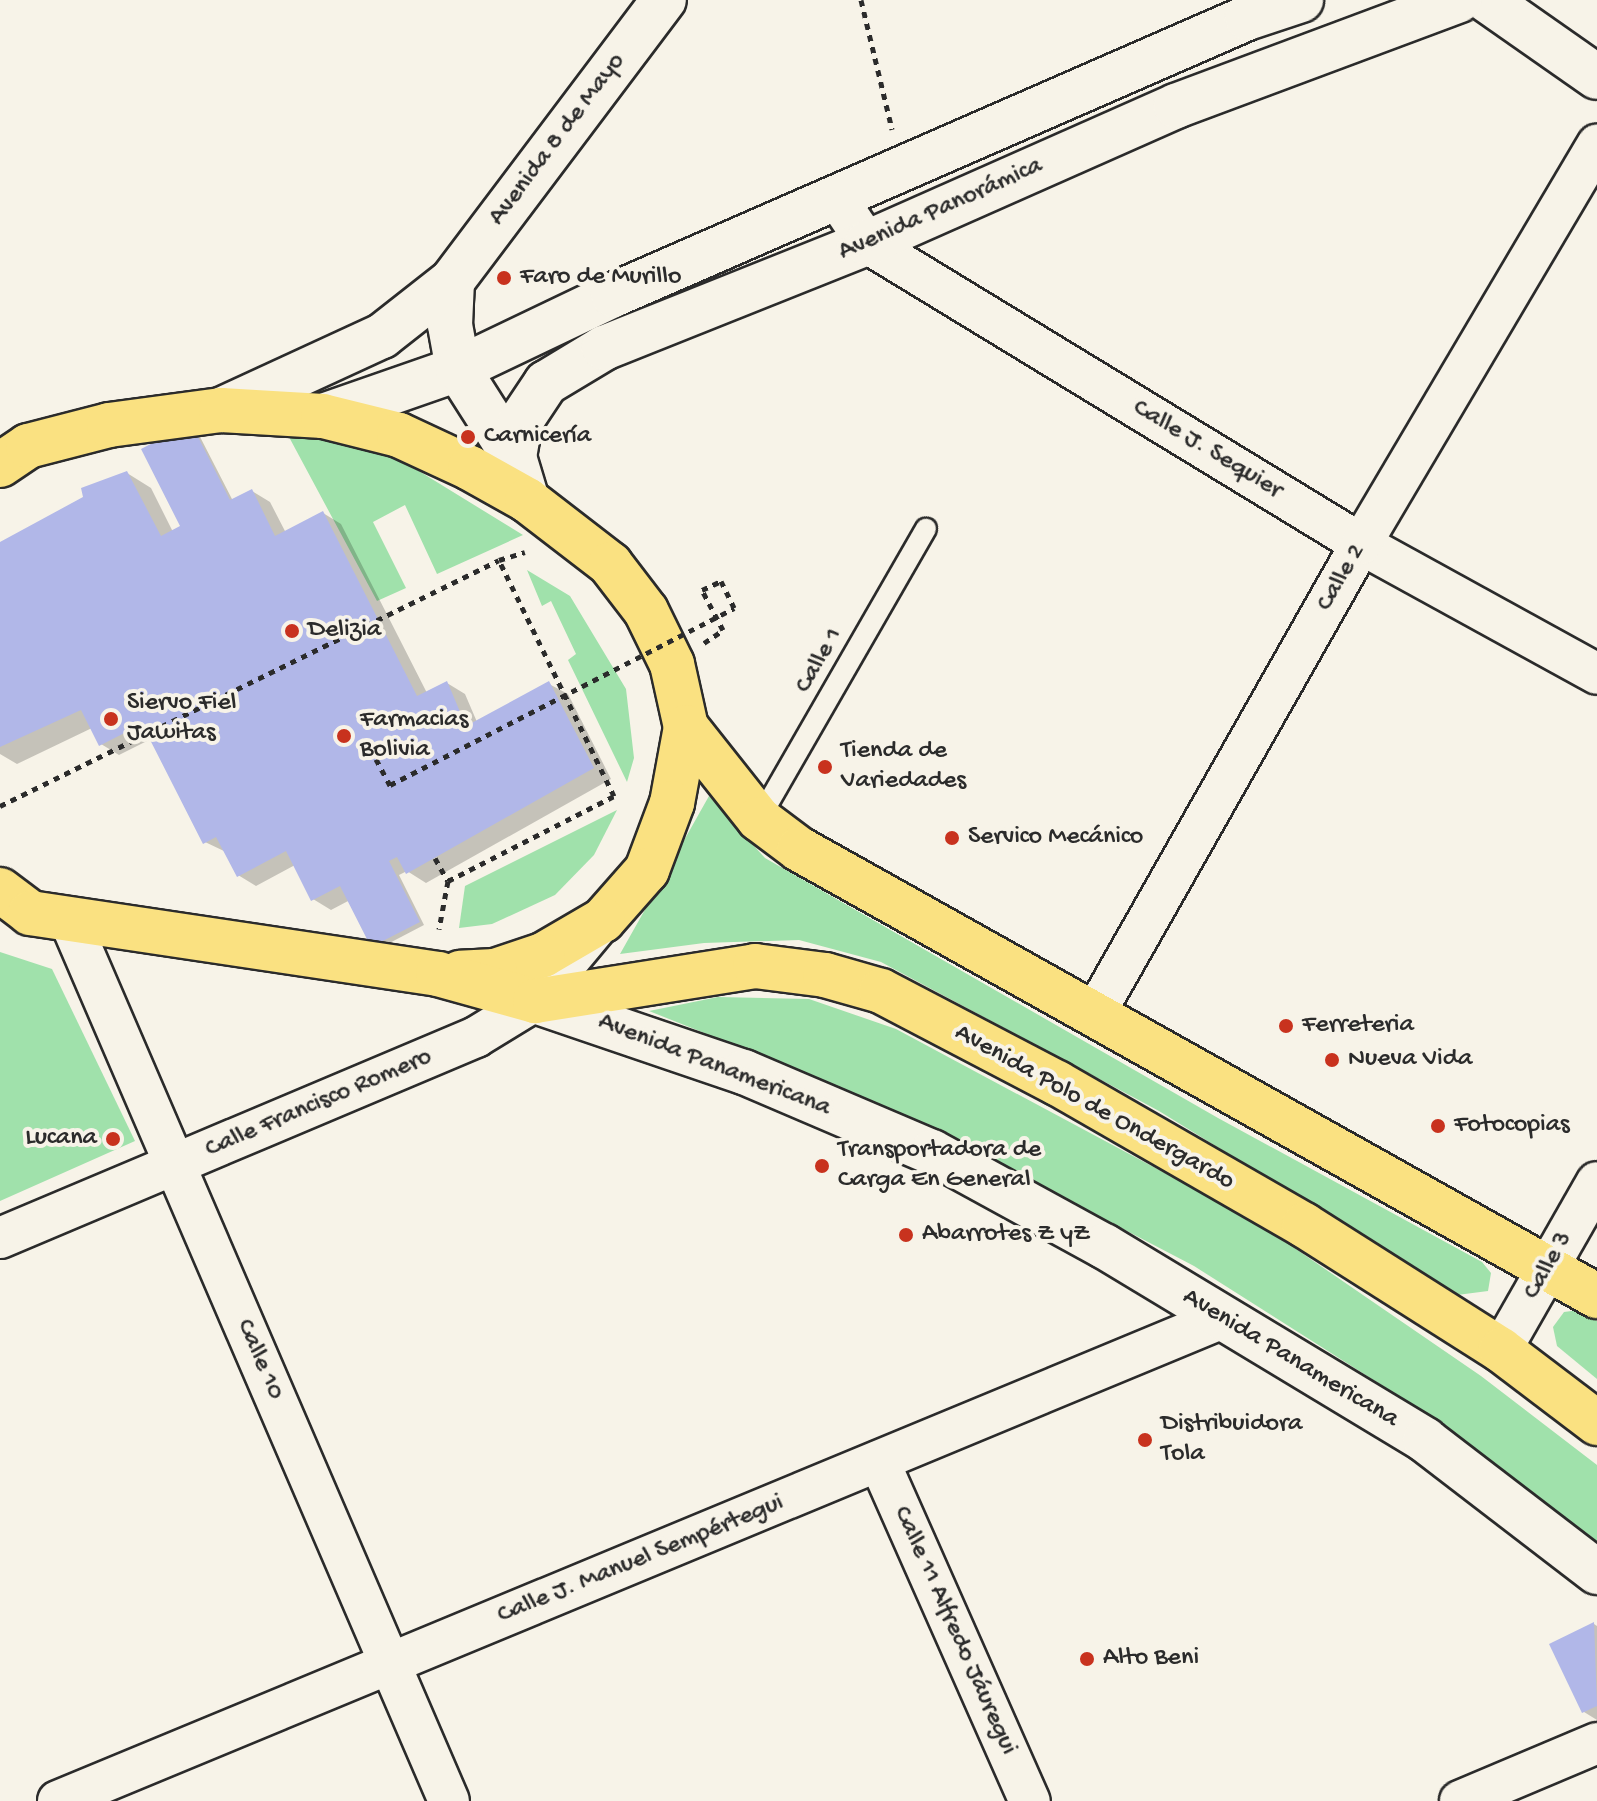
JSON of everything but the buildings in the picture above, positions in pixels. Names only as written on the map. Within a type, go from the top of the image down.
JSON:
[{"type":"main road","name":"Avenida 8 de Mayo","points":[[221,410],[382,336],[452,281],[664,0]]},
{"type":"main road","name":"Avenida Panorámica","points":[[323,416],[458,369],[613,295],[838,200],[1247,18],[1301,0]]},
{"type":"main road","name":"Avenida Panorámica","points":[[527,500],[514,457],[520,422],[546,383],[604,348],[867,243],[1176,106],[1459,0]]},
{"type":"main road","points":[[1487,0],[1597,77]]},
{"type":"main road","points":[[452,281],[450,325],[458,369],[514,457]]},
{"type":"main road","points":[[9,454],[109,425],[221,410],[323,416],[399,435],[527,500],[610,564],[646,611],[672,664],[686,727],[672,803],[647,870],[603,920],[543,955],[495,971],[438,974]]},
{"type":"main road","points":[[686,727],[759,819],[799,849],[1597,1296]]},
{"type":"main road","name":"Avenida Panamericana","points":[[25,909],[438,974],[535,1001],[744,1072],[932,1152],[1104,1246],[1425,1440],[1597,1572]]},
{"type":"main road","name":"Avenida Polo de Ondergardo","points":[[535,1001],[755,966],[825,975],[881,991],[1057,1083],[1290,1217],[1501,1350],[1597,1423]]},
{"type":"street","name":"Calle 2","points":[[1094,1015],[1361,544],[1597,145]]},
{"type":"street","name":"Calle J. Sequier","points":[[838,200],[867,243],[1361,544],[1597,674]]},
{"type":"street","name":"Calle 10","points":[[25,909],[175,1165],[449,1801]]},
{"type":"street","name":"Calle Francisco Romero","points":[[0,1238],[476,1037],[535,1001],[603,920]]},
{"type":"street","name":"Calle 3","points":[[1501,1350],[1597,1182]]},
{"type":"street","name":"Calle J. Manuel Sempértegui","points":[[58,1801],[1223,1318]]},
{"type":"street","name":"Calle 11 Alfredo Jáuregui","points":[[879,1461],[1030,1801]]},
{"type":"street","points":[[1460,1801],[1597,1743]]},
{"type":"lane","name":"Calle 1","points":[[759,819],[926,529]]},
{"type":"path","points":[[861,0],[902,169]]},
{"type":"path","points":[[0,806],[499,560],[525,552]]},
{"type":"path","points":[[448,881],[614,796],[499,560]]},
{"type":"path","points":[[376,759],[390,785],[734,608],[721,581],[702,590],[723,630]]},
{"type":"path","points":[[435,858],[448,881],[439,929]]},
{"type":"green space","points":[[289,437],[331,439],[401,460],[523,535],[437,574],[405,505],[373,522],[406,588],[377,601]]},
{"type":"green space","points":[[527,570],[570,596],[626,689],[634,758],[627,782],[568,660],[576,654],[551,601],[542,606]]},
{"type":"green space","points":[[709,796],[765,858],[1218,1118],[1482,1262],[1491,1273],[1488,1291],[1457,1295],[1159,1111],[881,962],[799,940],[704,943],[620,954]]},
{"type":"green space","points":[[617,810],[594,855],[555,895],[492,924],[459,928],[465,886]]},
{"type":"green space","points":[[0,952],[52,969],[135,1141],[0,1201]]},
{"type":"green space","points":[[718,997],[809,999],[896,1029],[1258,1223],[1481,1376],[1597,1465],[1597,1542],[1405,1400],[1194,1266],[989,1159],[815,1077],[649,1011]]},
{"type":"green space","points":[[1579,1310],[1597,1321],[1597,1379],[1557,1346],[1553,1327],[1564,1312]]},
{"type":"place","name":"Faro de Murillo","points":[[504,278]]},
{"type":"place","name":"Carnicería","points":[[468,437]]},
{"type":"place","name":"Delizia","points":[[292,631]]},
{"type":"place","name":"Siervo Fiel Jawitas","points":[[111,719]]},
{"type":"place","name":"Farmacias Bolivia","points":[[344,736]]},
{"type":"place","name":"Tienda de Variedades","points":[[825,767]]},
{"type":"place","name":"Servico Mecánico","points":[[952,838]]},
{"type":"place","name":"Ferreteria","points":[[1286,1026]]},
{"type":"place","name":"Nueva Vida","points":[[1332,1060]]},
{"type":"place","name":"Fotocopias","points":[[1438,1126]]},
{"type":"place","name":"Lucana","points":[[113,1139]]},
{"type":"place","name":"Transportadora de Carga En General","points":[[822,1166]]},
{"type":"place","name":"Abarrotes Z yZ","points":[[906,1235]]},
{"type":"place","name":"Distribuidora Tola","points":[[1145,1440]]},
{"type":"place","name":"Alto Beni","points":[[1087,1659]]}]
